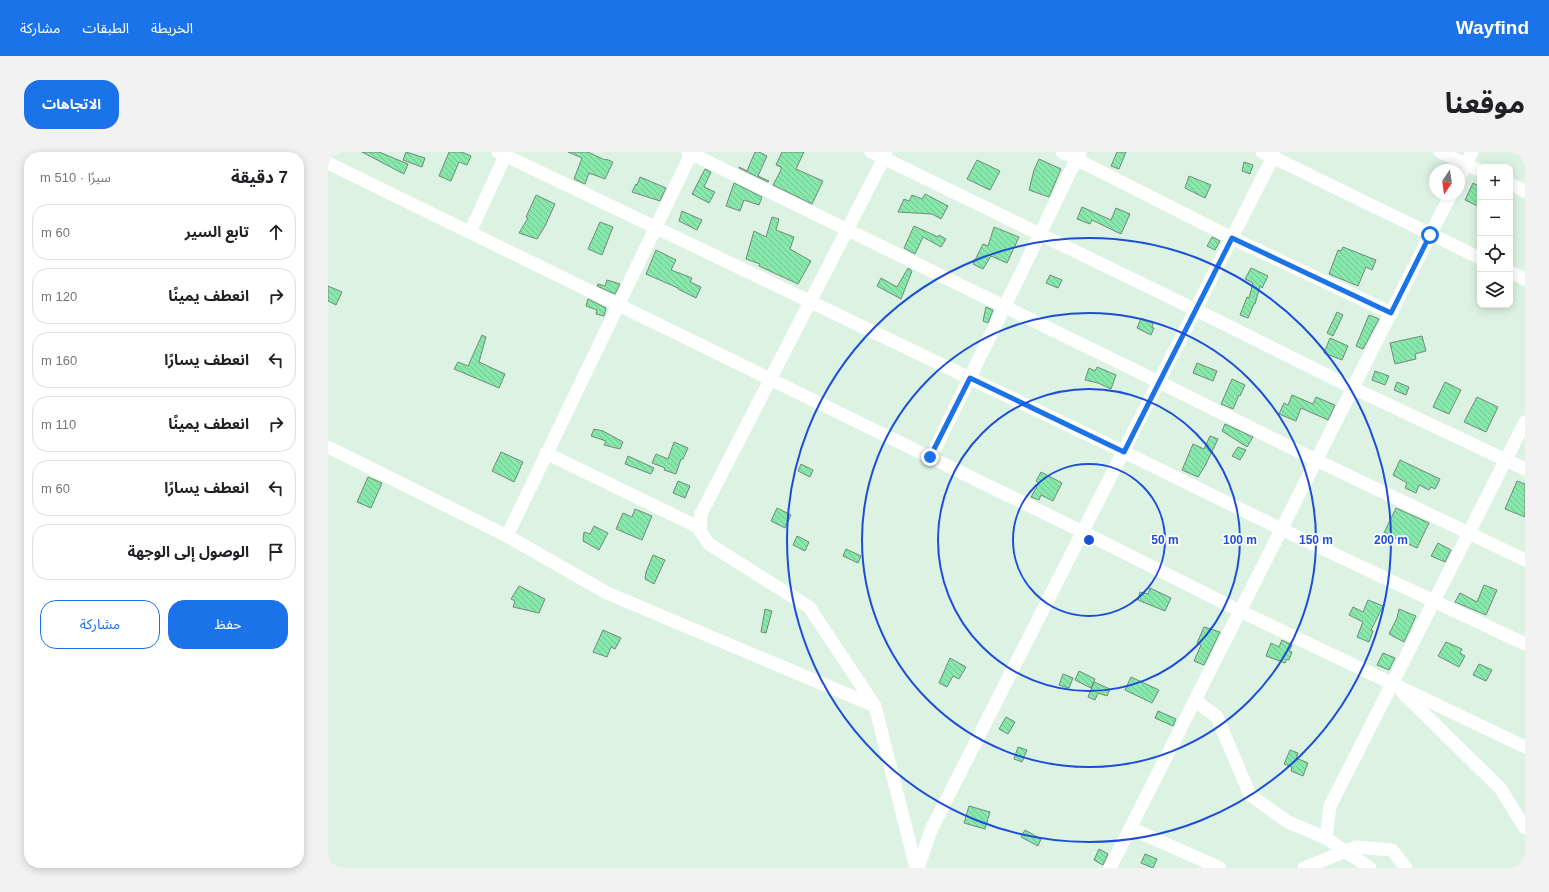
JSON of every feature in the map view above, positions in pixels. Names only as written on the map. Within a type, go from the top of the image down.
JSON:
[{"type":"street","points":[[871,152],[885,155],[1040,234],[1353,388],[1525,469]]},
{"type":"street","points":[[1062,152],[1079,156],[1232,238],[1391,313]]},
{"type":"street","points":[[1440,152],[1477,170]]},
{"type":"street","points":[[1466,165],[1472,152]]},
{"type":"street","points":[[470,232],[504,153],[656,228],[1124,452],[1281,529],[1435,600],[1525,644]]},
{"type":"street","points":[[507,536],[656,228],[690,153],[1160,382],[1316,460],[1525,560]]},
{"type":"street","points":[[917,868],[931,830],[1160,382],[1232,238],[1270,154],[1430,235],[1477,257]]},
{"type":"street","points":[[885,155],[701,514],[700,531],[709,544],[809,607],[875,706],[917,868]]},
{"type":"street","points":[[930,457],[1079,156]]},
{"type":"street","points":[[328,163],[1525,748]]},
{"type":"street","points":[[1513,185],[1525,191]]},
{"type":"street","points":[[1110,868],[1448,200]]},
{"type":"street","points":[[1513,273],[1525,279]]},
{"type":"street","points":[[1326,838],[1330,806],[1525,422]]},
{"type":"street","points":[[328,446],[507,536],[607,592],[875,706]]},
{"type":"street","points":[[546,453],[700,528]]},
{"type":"street","points":[[1393,683],[1500,788],[1525,828]]},
{"type":"street","points":[[1194,700],[1217,717],[1250,795],[1288,822],[1326,838],[1370,868]]},
{"type":"street","points":[[1130,828],[1220,868]]},
{"type":"street","points":[[1304,868],[1356,847],[1392,850],[1406,868]]},
{"type":"building","points":[[362,152],[379,152],[408,164],[404,174]]},
{"type":"building","points":[[406,152],[425,158],[422,167],[403,160]]},
{"type":"building","points":[[449,152],[462,152],[471,156],[467,165],[459,162],[451,181],[439,176]]},
{"type":"building","points":[[568,152],[588,152],[613,162],[605,179],[589,173],[585,184],[574,179],[582,158]]},
{"type":"building","points":[[755,152],[759,152],[767,156],[758,176],[769,181],[768,182],[739,168],[747,171]]},
{"type":"building","points":[[782,152],[804,152],[796,169],[823,181],[812,204],[773,185],[781,170],[781,167],[776,165]]},
{"type":"building","points":[[1117,152],[1126,152],[1119,169],[1111,166]]},
{"type":"building","points":[[1039,159],[1061,169],[1049,197],[1029,190],[1034,170]]},
{"type":"building","points":[[977,160],[1000,171],[990,190],[967,179]]},
{"type":"building","points":[[1244,162],[1253,165],[1250,174],[1242,171]]},
{"type":"building","points":[[705,169],[711,172],[704,187],[715,192],[709,203],[692,194]]},
{"type":"building","points":[[1189,176],[1211,185],[1205,198],[1185,188]]},
{"type":"building","points":[[640,177],[666,188],[660,201],[632,192]]},
{"type":"building","points":[[734,183],[762,197],[759,205],[744,200],[740,211],[726,206]]},
{"type":"building","points":[[1473,183],[1477,185],[1477,206],[1465,200]]},
{"type":"building","points":[[925,194],[948,206],[941,219],[932,214],[898,212],[904,199],[909,201],[912,195],[922,199]]},
{"type":"building","points":[[536,195],[555,204],[537,239],[519,233],[528,218],[526,217]]},
{"type":"building","points":[[1082,207],[1111,220],[1116,208],[1130,214],[1121,234],[1092,220],[1090,224],[1077,219]]},
{"type":"building","points":[[682,211],[702,220],[697,230],[679,221]]},
{"type":"building","points":[[772,217],[779,219],[776,230],[794,237],[790,249],[811,261],[798,284],[759,266],[760,264],[746,259],[754,231],[766,237]]},
{"type":"building","points":[[600,222],[613,227],[602,255],[588,249]]},
{"type":"building","points":[[914,226],[946,239],[941,247],[923,237],[915,254],[904,248]]},
{"type":"building","points":[[994,227],[1019,237],[1007,263],[991,256],[983,269],[973,264],[983,244],[988,246]]},
{"type":"building","points":[[1212,237],[1220,241],[1215,250],[1207,246]]},
{"type":"building","points":[[1343,247],[1376,260],[1372,270],[1366,267],[1358,286],[1329,274],[1338,250],[1341,251]]},
{"type":"building","points":[[656,250],[676,260],[671,270],[692,278],[690,282],[701,287],[696,298],[678,288],[646,274]]},
{"type":"building","points":[[908,268],[912,271],[901,299],[877,286],[881,278],[897,287]]},
{"type":"building","points":[[1251,268],[1268,276],[1262,288],[1260,286],[1255,304],[1248,318],[1240,315],[1247,297],[1249,298],[1253,283],[1245,279]]},
{"type":"building","points":[[1050,275],[1062,280],[1058,288],[1046,283]]},
{"type":"building","points":[[607,280],[620,284],[615,294],[597,286],[598,284],[605,286]]},
{"type":"building","points":[[328,286],[342,292],[336,305],[328,301]]},
{"type":"building","points":[[588,299],[606,308],[604,316],[596,314],[597,310],[586,306]]},
{"type":"building","points":[[986,307],[993,310],[988,323],[983,321]]},
{"type":"building","points":[[1337,312],[1343,315],[1333,336],[1327,333]]},
{"type":"building","points":[[1369,315],[1379,319],[1363,349],[1356,346]]},
{"type":"building","points":[[1141,318],[1153,323],[1152,327],[1154,328],[1151,335],[1137,328]]},
{"type":"building","points":[[482,335],[486,337],[479,362],[505,374],[499,388],[454,369],[458,362],[468,366]]},
{"type":"building","points":[[1422,336],[1426,351],[1415,354],[1416,359],[1395,364],[1390,343]]},
{"type":"building","points":[[1330,338],[1348,346],[1342,360],[1324,353]]},
{"type":"building","points":[[1197,363],[1217,371],[1213,381],[1193,373]]},
{"type":"building","points":[[1097,367],[1116,375],[1111,389],[1098,383],[1085,380],[1089,368],[1095,371]]},
{"type":"building","points":[[1375,371],[1389,376],[1385,385],[1372,380]]},
{"type":"building","points":[[1232,379],[1245,385],[1233,409],[1221,404]]},
{"type":"building","points":[[1397,382],[1409,387],[1406,395],[1394,390]]},
{"type":"building","points":[[1445,382],[1461,390],[1449,414],[1433,407]]},
{"type":"building","points":[[1292,395],[1313,404],[1316,397],[1335,405],[1328,420],[1301,408],[1296,421],[1279,414],[1284,403],[1288,405]]},
{"type":"building","points":[[1477,397],[1498,407],[1486,432],[1464,422]]},
{"type":"building","points":[[1225,424],[1253,437],[1247,447],[1222,431]]},
{"type":"building","points":[[594,429],[603,431],[623,442],[620,449],[604,445],[606,441],[591,436]]},
{"type":"building","points":[[1210,436],[1218,439],[1198,477],[1182,470],[1193,444],[1204,449]]},
{"type":"building","points":[[674,442],[688,448],[683,459],[681,459],[676,474],[664,470],[665,468],[652,463],[656,454],[668,459]]},
{"type":"building","points":[[1238,447],[1246,450],[1240,460],[1232,456]]},
{"type":"building","points":[[501,452],[523,462],[514,482],[492,471]]},
{"type":"building","points":[[628,456],[654,468],[651,474],[625,464]]},
{"type":"building","points":[[1400,460],[1440,479],[1435,489],[1431,487],[1429,490],[1419,485],[1416,493],[1405,488],[1407,483],[1393,475]]},
{"type":"building","points":[[801,464],[813,470],[810,477],[798,471]]},
{"type":"building","points":[[1041,472],[1062,483],[1053,501],[1041,495],[1039,500],[1031,497],[1039,483],[1036,481]]},
{"type":"building","points":[[368,477],[382,483],[371,508],[357,502]]},
{"type":"building","points":[[678,481],[690,486],[685,498],[673,493]]},
{"type":"building","points":[[1517,481],[1525,484],[1525,517],[1505,509]]},
{"type":"building","points":[[777,508],[791,515],[785,528],[771,521]]},
{"type":"building","points":[[1396,508],[1429,523],[1417,548],[1384,533]]},
{"type":"building","points":[[635,509],[652,516],[642,540],[616,529],[623,513],[632,517]]},
{"type":"building","points":[[594,526],[608,533],[599,550],[583,541],[584,532],[590,534]]},
{"type":"building","points":[[797,536],[809,542],[805,551],[793,545]]},
{"type":"building","points":[[1438,543],[1451,550],[1445,562],[1431,556]]},
{"type":"building","points":[[846,549],[861,556],[858,563],[843,556]]},
{"type":"building","points":[[653,555],[665,560],[654,584],[645,579],[646,572]]},
{"type":"building","points":[[1484,585],[1497,590],[1486,615],[1455,602],[1460,593],[1477,602]]},
{"type":"building","points":[[519,586],[545,599],[539,613],[513,607],[515,601],[511,599]]},
{"type":"building","points":[[1150,588],[1171,598],[1165,611],[1138,600],[1140,592],[1148,594]]},
{"type":"building","points":[[1368,600],[1383,606],[1371,630],[1373,631],[1369,642],[1357,637],[1363,622],[1349,615],[1353,607],[1363,612]]},
{"type":"building","points":[[765,609],[772,611],[766,633],[761,632]]},
{"type":"building","points":[[1399,609],[1416,616],[1404,642],[1389,634],[1397,618]]},
{"type":"building","points":[[1204,627],[1220,632],[1204,665],[1194,661],[1201,645],[1197,643]]},
{"type":"building","points":[[603,630],[621,638],[615,649],[611,647],[607,657],[593,652]]},
{"type":"building","points":[[1282,640],[1292,645],[1289,651],[1292,652],[1289,660],[1287,659],[1285,663],[1266,656],[1271,643],[1279,647]]},
{"type":"building","points":[[1446,642],[1462,649],[1460,653],[1465,656],[1459,667],[1438,656]]},
{"type":"building","points":[[1383,653],[1395,658],[1389,670],[1377,665]]},
{"type":"building","points":[[950,658],[966,667],[959,679],[953,676],[947,687],[939,683]]},
{"type":"building","points":[[1479,664],[1492,670],[1486,681],[1473,675]]},
{"type":"building","points":[[1079,671],[1095,679],[1091,688],[1075,680]]},
{"type":"building","points":[[1063,674],[1073,678],[1069,688],[1059,685]]},
{"type":"building","points":[[1131,677],[1159,690],[1152,703],[1125,690]]},
{"type":"building","points":[[1094,682],[1110,689],[1107,696],[1098,693],[1095,700],[1088,697]]},
{"type":"building","points":[[1158,711],[1176,719],[1173,726],[1155,718]]},
{"type":"building","points":[[1006,717],[1015,722],[1008,734],[999,729]]},
{"type":"building","points":[[1018,747],[1027,750],[1022,762],[1014,759]]},
{"type":"building","points":[[1290,750],[1298,753],[1296,758],[1308,763],[1303,776],[1291,771],[1292,767],[1284,764]]},
{"type":"building","points":[[969,806],[990,812],[985,829],[964,823]]},
{"type":"building","points":[[1025,830],[1041,839],[1038,846],[1021,837]]},
{"type":"building","points":[[1099,849],[1108,854],[1103,865],[1094,860]]},
{"type":"building","points":[[1145,854],[1157,859],[1153,868],[1141,863]]},
{"type":"route","points":[[930,457],[970,378],[1124,452],[1232,238],[1391,313],[1430,235]]}]
